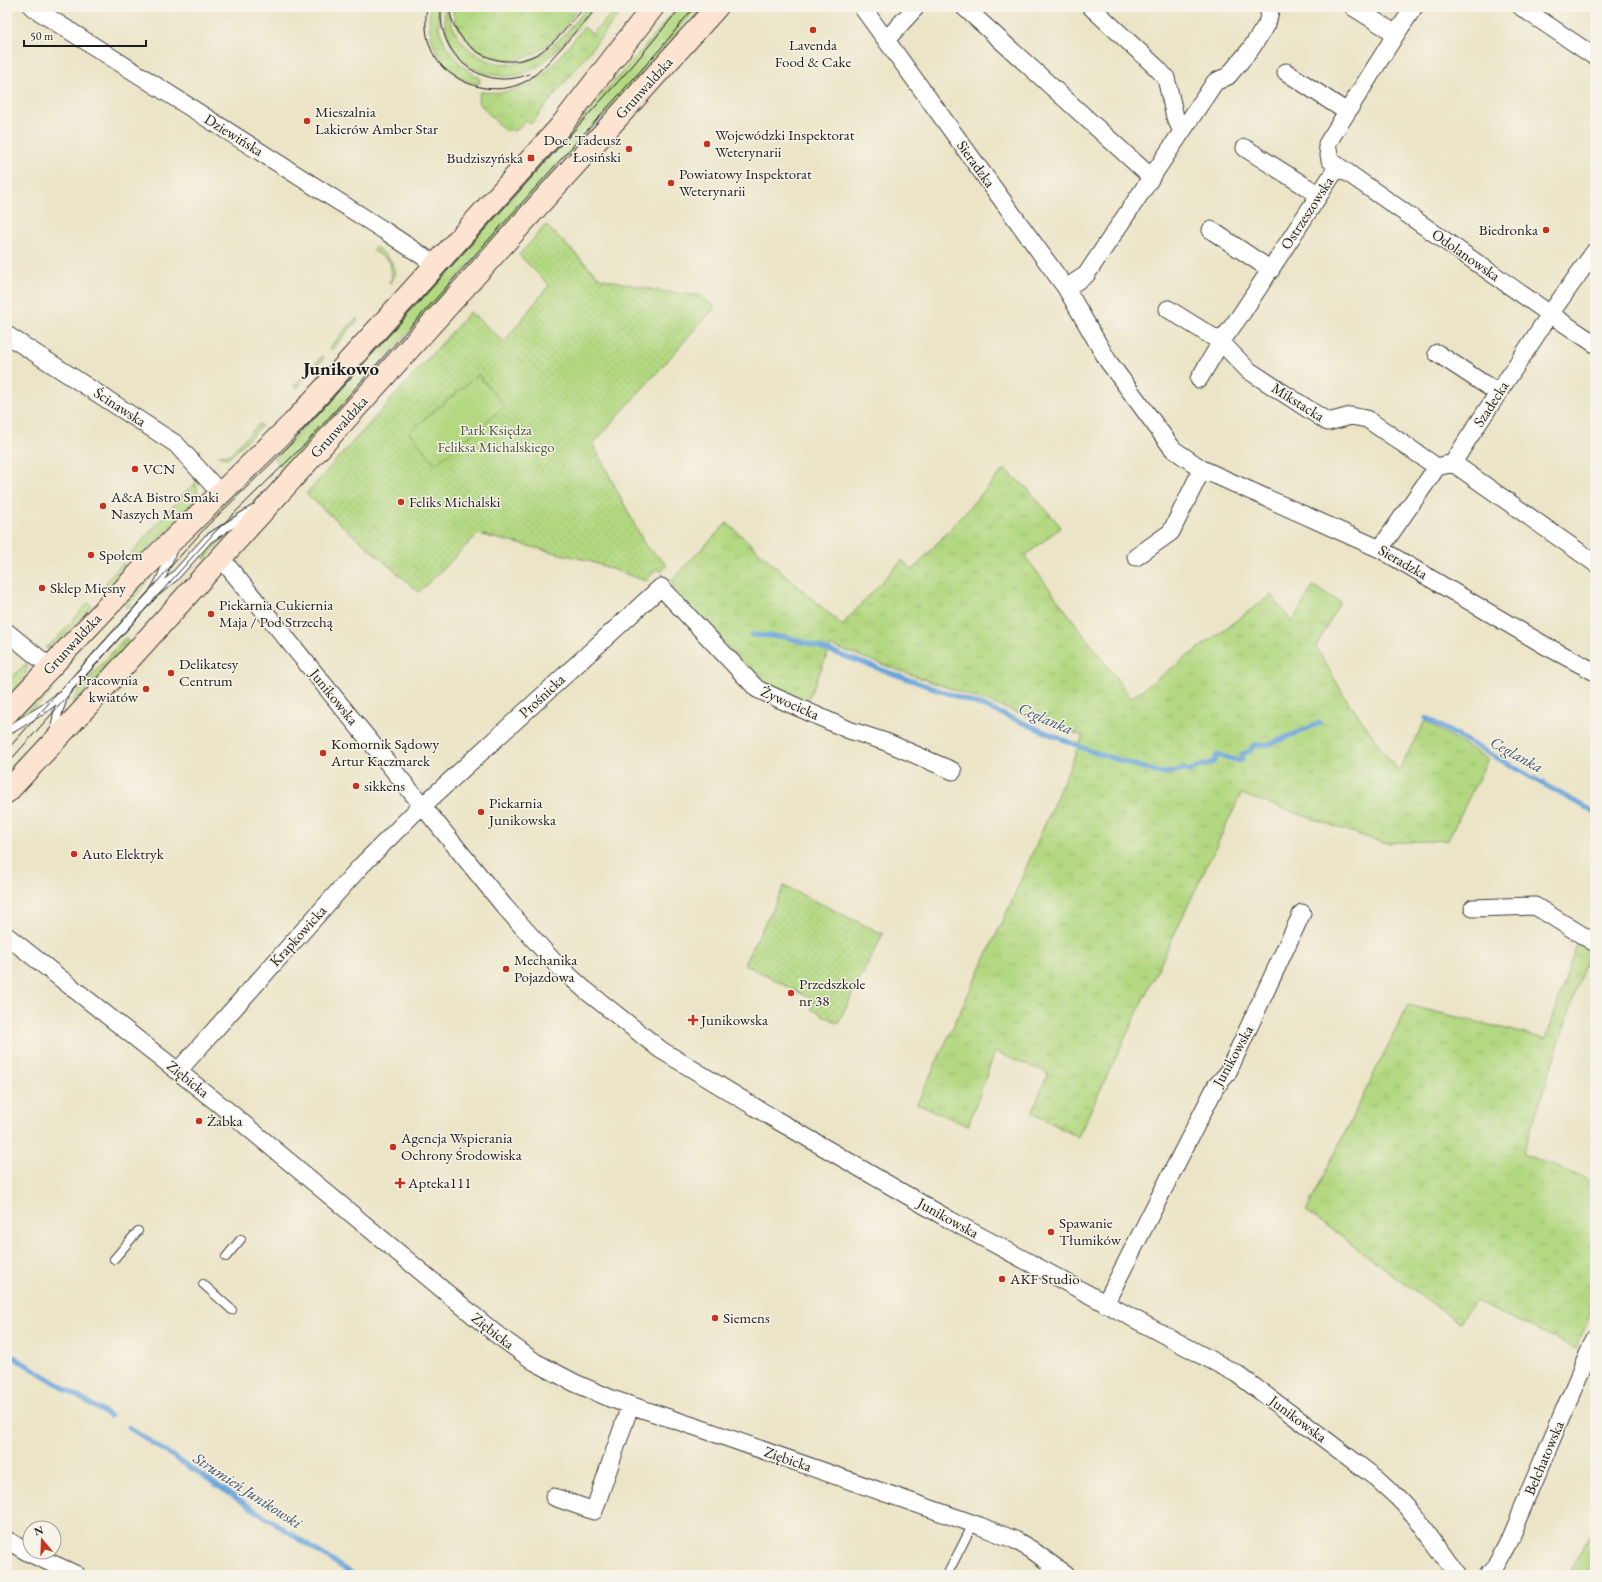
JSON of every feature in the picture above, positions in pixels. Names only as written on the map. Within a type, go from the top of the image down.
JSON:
[{"type":"street","name":"Dziewińska","points":[[32,7],[378,226],[436,265]]},
{"type":"street","name":"Grunwaldzka","points":[[7,713],[125,587],[293,423],[560,127],[653,7]]},
{"type":"street","name":"Grunwaldzka","points":[[7,792],[98,694],[717,7]]},
{"type":"street","name":"Sieradzka","points":[[862,7],[1066,288],[1108,361],[1173,449],[1202,469],[1380,549],[1546,646],[1595,672]]},
{"type":"street","points":[[886,40],[916,7]]},
{"type":"street","points":[[964,7],[1151,177]]},
{"type":"street","points":[[1091,7],[1158,68],[1166,78],[1175,117],[1182,131]]},
{"type":"street","points":[[1066,288],[1086,275],[1214,82],[1228,76],[1250,50],[1267,24],[1271,7]]},
{"type":"street","points":[[1353,7],[1396,34]]},
{"type":"street","name":"Ostrzeszowska","points":[[1199,379],[1221,342],[1271,270],[1338,166],[1330,160],[1327,144],[1414,7]]},
{"type":"street","points":[[1521,7],[1595,56]]},
{"type":"street","points":[[1286,72],[1347,112]]},
{"type":"street","points":[[1245,148],[1319,195]]},
{"type":"street","name":"Odolanowska","points":[[1338,166],[1595,344]]},
{"type":"street","points":[[1211,230],[1271,270]]},
{"type":"street","name":"Szadecka","points":[[1380,549],[1498,393],[1550,314],[1595,251]]},
{"type":"street","name":"Mikstacka","points":[[1168,309],[1221,342],[1248,370],[1328,422],[1352,416],[1366,419],[1445,465],[1595,563]]},
{"type":"street","name":"Ścinawska","points":[[7,335],[176,444],[204,473],[221,494]]},
{"type":"street","points":[[1437,354],[1498,393]]},
{"type":"street","points":[[1136,557],[1171,532],[1202,469]]},
{"type":"street","name":"Junikowska","points":[[221,558],[504,906],[555,963],[584,989],[661,1050],[773,1118],[950,1220],[1227,1368],[1370,1473],[1397,1497],[1414,1515],[1457,1575]]},
{"type":"street","name":"Prośnicka","points":[[422,805],[661,587]]},
{"type":"street","name":"Żywocicka","points":[[661,587],[757,689],[849,730],[886,742],[953,771]]},
{"type":"street","points":[[9,639],[50,667]]},
{"type":"street","name":"Krapkowicka","points":[[178,1071],[360,867],[422,805]]},
{"type":"street","points":[[1473,908],[1535,906],[1595,943]]},
{"type":"street","name":"Junikowska","points":[[1105,1304],[1216,1086],[1227,1074],[1302,913]]},
{"type":"street","name":"Ziębicka","points":[[7,936],[178,1071],[496,1334],[535,1362],[568,1380],[630,1406],[705,1430],[1015,1540],[1046,1569],[1066,1575]]},
{"type":"street","name":"Bełchatowska","points":[[1487,1575],[1495,1567],[1503,1553],[1595,1338]]},
{"type":"street","points":[[554,1497],[594,1512],[630,1406]]},
{"type":"street","points":[[7,1540],[27,1552],[77,1575]]},
{"type":"lane","points":[[7,731],[49,705],[67,690],[152,595],[174,577],[214,534],[259,506],[282,489]]},
{"type":"lane","points":[[152,595],[160,581],[178,538],[188,525]]},
{"type":"lane","points":[[37,760],[47,747],[55,731],[60,704],[67,690]]},
{"type":"lane","points":[[114,1259],[138,1230]]},
{"type":"lane","points":[[226,1257],[241,1239]]},
{"type":"lane","points":[[203,1284],[232,1310]]},
{"type":"lane","points":[[947,1575],[973,1524]]},
{"type":"green space","points":[[430,7],[439,7],[439,29],[445,44],[459,63],[480,79],[479,84],[466,81],[455,74],[446,66],[439,56],[430,32]]},
{"type":"green space","points":[[444,7],[447,7],[451,22],[458,36],[468,47],[479,56],[493,62],[507,64],[523,62],[538,56],[565,34],[588,7],[595,7],[548,59],[527,72],[517,75],[501,76],[475,69],[465,62],[458,54],[451,44],[447,33]]},
{"type":"green space","points":[[452,7],[578,7],[558,35],[538,51],[531,55],[517,59],[504,59],[492,57],[480,51],[470,43],[461,32],[455,20]]},
{"type":"green space","points":[[678,7],[699,7],[695,13],[693,12],[664,49],[303,450],[284,469],[274,459],[592,108],[591,107]]},
{"type":"green space","points":[[613,12],[618,16],[531,124],[526,120],[517,130],[513,131],[511,129],[509,131],[507,129],[505,131],[478,102],[480,92],[497,92],[518,89],[541,76],[584,27],[592,34]]},
{"type":"green space","name":"Park Księdza Feliksa Michalskiego","points":[[546,225],[600,278],[660,291],[701,296],[715,307],[593,444],[645,545],[667,565],[661,572],[657,568],[646,581],[586,560],[478,534],[419,592],[306,494],[470,312],[504,342],[549,285],[519,255]]},
{"type":"green space","points":[[375,247],[385,254],[392,262],[395,273],[390,284],[389,282],[392,278],[390,262],[373,250]]},
{"type":"green space","points":[[356,318],[358,320],[331,350],[329,348]]},
{"type":"green space","points":[[322,356],[324,358],[297,388],[294,386]]},
{"type":"green space","points":[[478,375],[505,406],[436,464],[409,432]]},
{"type":"green space","points":[[259,424],[262,426],[230,457],[226,458],[218,455],[229,455]]},
{"type":"green space","points":[[1004,469],[1027,488],[1061,527],[1025,556],[1131,698],[1271,595],[1292,622],[1313,586],[1340,602],[1316,647],[1345,697],[1398,771],[1425,721],[1488,759],[1448,840],[1383,843],[1241,794],[1078,1137],[1032,1113],[1048,1073],[995,1052],[968,1126],[917,1104],[1010,905],[1083,736],[831,646],[807,702],[759,682],[672,587],[673,578],[727,523],[842,625],[902,560],[913,570]]},
{"type":"green space","points":[[196,483],[198,494],[194,504],[137,560],[133,560],[129,556],[185,492]]},
{"type":"green space","points":[[230,530],[205,559],[200,554],[210,544]]},
{"type":"green space","points":[[123,563],[127,566],[127,569],[107,589],[106,582]]},
{"type":"green space","points":[[154,573],[127,608],[123,604]]},
{"type":"green space","points":[[88,603],[92,606],[57,643],[50,648],[45,648],[55,640]]},
{"type":"green space","points":[[125,638],[131,642],[74,704],[73,702],[80,689]]},
{"type":"green space","points":[[27,663],[24,678],[7,698],[7,681]]},
{"type":"green space","points":[[47,685],[53,690],[43,701],[16,721],[15,719]]},
{"type":"green space","points":[[39,735],[31,749],[7,776],[7,770]]},
{"type":"green space","points":[[784,886],[883,934],[838,1023],[811,1009],[815,1001],[744,964]]},
{"type":"green space","points":[[1578,940],[1590,948],[1523,1154],[1595,1182],[1595,1300],[1577,1348],[1475,1302],[1459,1323],[1306,1211],[1408,1005],[1546,1039]]},
{"type":"green space","points":[[1595,1527],[1595,1575],[1571,1575],[1569,1572]]},
{"type":"waterway","name":"Ceglanka","points":[[751,635],[786,637],[810,644],[983,706],[1090,751],[1163,774],[1184,769],[1188,771],[1214,762],[1217,755],[1240,761],[1242,760],[1242,754],[1250,751],[1254,745],[1268,745],[1320,723]]},
{"type":"waterway","name":"Ceglanka","points":[[1426,718],[1595,813]]},
{"type":"waterway","name":"Strumień Junikowski","points":[[7,1353],[110,1416]]},
{"type":"waterway","name":"Strumień Junikowski","points":[[128,1427],[354,1575]]},
{"type":"tram line","points":[[427,7],[426,32],[431,49],[439,63],[454,76],[464,81],[485,88],[496,89],[518,85],[533,76],[551,60],[598,7]]},
{"type":"tram line","points":[[441,7],[442,25],[447,41],[455,55],[466,66],[480,74],[495,78],[512,79],[529,74]]},
{"type":"tram line","points":[[449,7],[453,22],[460,35],[470,46],[482,54],[496,59],[510,61],[525,59],[546,48],[558,38],[585,7]]},
{"type":"tram line","points":[[7,750],[206,527],[291,444],[634,64],[681,7]]},
{"type":"tram line","points":[[7,764],[213,534],[306,443],[661,48],[694,7]]},
{"type":"place","name":"Lavenda Food & Cake","points":[[813,30]]},
{"type":"place","name":"Mieszalnia Lakierów Amber Star","points":[[307,121]]},
{"type":"place","name":"Wojewódzki Inspektorat Weterynarii","points":[[707,144]]},
{"type":"place","name":"Doc. Tadeusz Łosiński","points":[[629,149]]},
{"type":"place","name":"Budziszyńska","points":[[531,158]]},
{"type":"place","name":"Powiatowy Inspektorat Weterynarii","points":[[671,183]]},
{"type":"place","name":"Biedronka","points":[[1546,230]]},
{"type":"place","name":"VCN","points":[[135,469]]},
{"type":"place","name":"Feliks Michalski","points":[[401,502]]},
{"type":"place","name":"A&A Bistro Smaki Naszych Mam","points":[[103,506]]},
{"type":"place","name":"Społem","points":[[91,555]]},
{"type":"place","name":"Sklep Mięsny","points":[[42,588]]},
{"type":"place","name":"Piekarnia Cukiernia Maja / Pod Strzechą","points":[[211,614]]},
{"type":"place","name":"Delikatesy Centrum","points":[[171,673]]},
{"type":"place","name":"Pracownia kwiatów","points":[[146,689]]},
{"type":"place","name":"Komornik Sądowy Artur Kaczmarek","points":[[323,753]]},
{"type":"place","name":"sikkens","points":[[356,786]]},
{"type":"place","name":"Piekarnia Junikowska","points":[[481,812]]},
{"type":"place","name":"Auto Elektryk","points":[[74,854]]},
{"type":"place","name":"Mechanika Pojazdowa","points":[[506,969]]},
{"type":"place","name":"Przedszkole nr 38","points":[[791,993]]},
{"type":"place","name":"Junikowska","points":[[693,1020]]},
{"type":"place","name":"Żabka","points":[[199,1121]]},
{"type":"place","name":"Agencja Wspierania Ochrony Środowiska","points":[[393,1147]]},
{"type":"place","name":"Apteka111","points":[[400,1183]]},
{"type":"place","name":"Spawanie Tłumików","points":[[1051,1232]]},
{"type":"place","name":"AKF Studio","points":[[1002,1279]]},
{"type":"place","name":"Siemens","points":[[715,1318]]},
{"type":"district","name":"Junikowo","points":[[341,368]]}]
